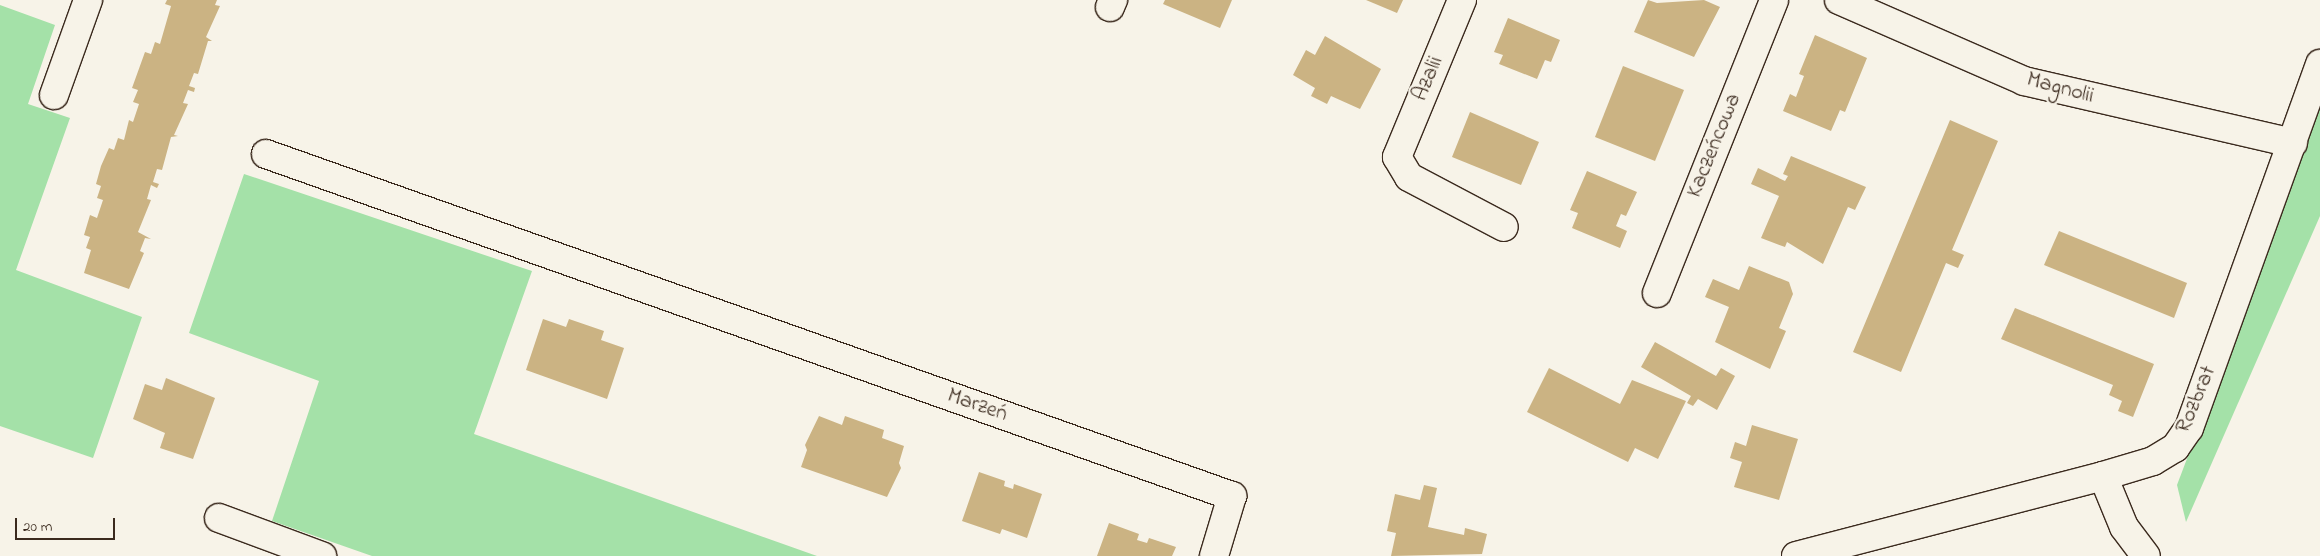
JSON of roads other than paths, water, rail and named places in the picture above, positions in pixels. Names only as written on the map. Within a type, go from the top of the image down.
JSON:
[{"type":"street","points":[[54,95],[88,0]]},
{"type":"street","name":"Azalii","points":[[1462,0],[1397,157],[1409,177],[1504,228]]},
{"type":"street","name":"Kaczeńcowa","points":[[1656,293],[1774,0]]},
{"type":"street","name":"Magnolii","points":[[1839,0],[2024,80],[2293,143]]},
{"type":"street","name":"Rozbrat","points":[[1796,556],[2103,476],[2153,461],[2175,448],[2189,428],[2320,64]]},
{"type":"street","name":"Marzeń","points":[[266,154],[1232,496],[1214,556]]},
{"type":"street","points":[[2103,476],[2124,527],[2146,556]]},
{"type":"street","points":[[219,518],[322,556]]}]
